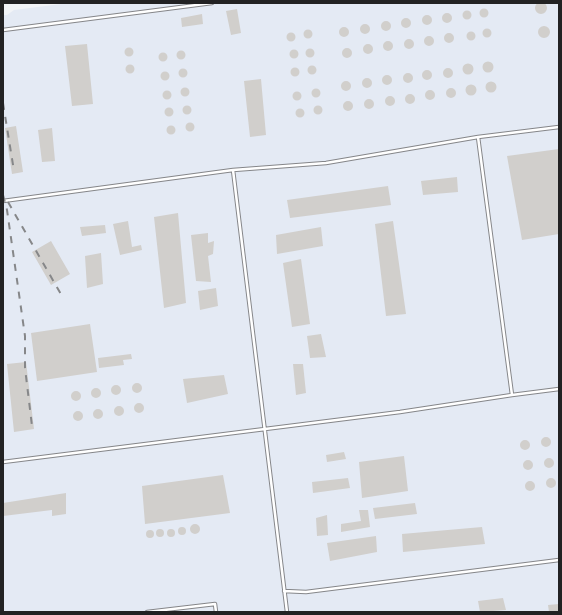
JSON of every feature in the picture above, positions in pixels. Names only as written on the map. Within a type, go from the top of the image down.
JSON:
[{"type":"lane","points":[[3,30],[212,3]]},
{"type":"lane","points":[[3,201],[233,170],[326,163],[478,137],[559,127]]},
{"type":"lane","points":[[478,137],[512,395]]},
{"type":"lane","points":[[233,170],[286,612]]},
{"type":"lane","points":[[3,462],[264,429],[559,389]]},
{"type":"lane","points":[[284,591],[306,592],[559,560]]},
{"type":"lane","points":[[147,612],[215,604],[216,612]]},
{"type":"shaded area","points":[[69,3],[559,3],[559,612],[3,612],[3,15],[7,15],[14,10]]},
{"type":"building","points":[[539,2],[543,2],[547,8],[543,14],[539,14],[535,10],[535,6]]},
{"type":"building","points":[[237,9],[241,33],[231,35],[226,11]]},
{"type":"building","points":[[482,9],[486,9],[488,13],[486,17],[482,17],[480,15],[480,11]]},
{"type":"building","points":[[465,11],[469,11],[471,15],[469,19],[465,19],[463,17],[463,13]]},
{"type":"building","points":[[445,13],[449,13],[452,18],[449,23],[445,23],[442,20],[442,16]]},
{"type":"building","points":[[202,14],[203,24],[182,27],[181,18]]},
{"type":"building","points":[[425,15],[429,15],[432,20],[429,25],[425,25],[422,22],[422,18]]},
{"type":"building","points":[[404,18],[408,18],[411,23],[408,28],[404,28],[401,25],[401,21]]},
{"type":"building","points":[[384,21],[388,21],[391,26],[388,31],[384,31],[381,28],[381,24]]},
{"type":"building","points":[[363,24],[367,24],[370,29],[367,34],[363,34],[360,31],[360,27]]},
{"type":"building","points":[[542,26],[546,26],[550,32],[546,38],[542,38],[538,34],[538,30]]},
{"type":"building","points":[[342,27],[346,27],[349,32],[346,37],[342,37],[339,34],[339,30]]},
{"type":"building","points":[[485,29],[489,29],[491,33],[489,37],[485,37],[483,35],[483,31]]},
{"type":"building","points":[[306,30],[310,30],[312,34],[310,38],[306,38],[304,36],[304,32]]},
{"type":"building","points":[[469,32],[473,32],[475,36],[473,40],[469,40],[467,38],[467,34]]},
{"type":"building","points":[[289,33],[293,33],[295,37],[293,41],[289,41],[287,39],[287,35]]},
{"type":"building","points":[[447,33],[451,33],[454,38],[451,43],[447,43],[444,40],[444,36]]},
{"type":"building","points":[[427,36],[431,36],[434,41],[431,46],[427,46],[424,43],[424,39]]},
{"type":"building","points":[[407,39],[411,39],[414,44],[411,49],[407,49],[404,46],[404,42]]},
{"type":"building","points":[[386,41],[390,41],[393,46],[390,51],[386,51],[383,48],[383,44]]},
{"type":"building","points":[[87,44],[93,104],[72,106],[65,46]]},
{"type":"building","points":[[366,44],[370,44],[373,49],[370,54],[366,54],[363,51],[363,47]]},
{"type":"building","points":[[127,48],[131,48],[133,52],[131,56],[127,56],[125,54],[125,50]]},
{"type":"building","points":[[345,48],[349,48],[352,53],[349,58],[345,58],[342,55],[342,51]]},
{"type":"building","points":[[308,49],[312,49],[314,53],[312,57],[308,57],[306,55],[306,51]]},
{"type":"building","points":[[292,50],[296,50],[298,54],[296,58],[292,58],[290,56],[290,52]]},
{"type":"building","points":[[179,51],[183,51],[185,55],[183,59],[179,59],[177,57],[177,53]]},
{"type":"building","points":[[161,53],[165,53],[167,57],[165,61],[161,61],[159,59],[159,55]]},
{"type":"building","points":[[488,61],[492,63],[494,67],[492,71],[488,73],[484,71],[482,67],[484,63]]},
{"type":"building","points":[[468,63],[472,65],[474,69],[472,73],[468,75],[464,73],[462,69],[464,65]]},
{"type":"building","points":[[128,65],[132,65],[134,69],[132,73],[128,73],[126,71],[126,67]]},
{"type":"building","points":[[310,66],[314,66],[316,70],[314,74],[310,74],[308,72],[308,68]]},
{"type":"building","points":[[293,68],[297,68],[299,72],[297,76],[293,76],[291,74],[291,70]]},
{"type":"building","points":[[446,68],[450,68],[453,73],[450,78],[446,78],[443,75],[443,71]]},
{"type":"building","points":[[181,69],[185,69],[187,73],[185,77],[181,77],[179,75],[179,71]]},
{"type":"building","points":[[425,70],[429,70],[432,75],[429,80],[425,80],[422,77],[422,73]]},
{"type":"building","points":[[163,72],[167,72],[169,76],[167,80],[163,80],[161,78],[161,74]]},
{"type":"building","points":[[406,73],[410,73],[413,78],[410,83],[406,83],[403,80],[403,76]]},
{"type":"building","points":[[385,75],[389,75],[392,80],[389,85],[385,85],[382,82],[382,78]]},
{"type":"building","points":[[365,78],[369,78],[372,83],[369,88],[365,88],[362,85],[362,81]]},
{"type":"building","points":[[261,79],[266,135],[250,137],[244,81]]},
{"type":"building","points":[[344,81],[348,81],[351,86],[348,91],[344,91],[341,88],[341,84]]},
{"type":"building","points":[[491,81],[495,83],[497,87],[495,91],[491,93],[487,91],[485,87],[487,83]]},
{"type":"building","points":[[471,84],[475,86],[477,90],[475,94],[471,96],[467,94],[465,90],[467,86]]},
{"type":"building","points":[[183,88],[187,88],[189,92],[187,96],[183,96],[181,94],[181,90]]},
{"type":"building","points":[[449,88],[453,88],[456,93],[453,98],[449,98],[446,95],[446,91]]},
{"type":"building","points":[[314,89],[318,89],[320,93],[318,97],[314,97],[312,95],[312,91]]},
{"type":"building","points":[[428,90],[432,90],[435,95],[432,100],[428,100],[425,97],[425,93]]},
{"type":"building","points":[[165,91],[169,91],[171,95],[169,99],[165,99],[163,97],[163,93]]},
{"type":"building","points":[[295,92],[299,92],[301,96],[299,100],[295,100],[293,98],[293,94]]},
{"type":"building","points":[[408,94],[412,94],[415,99],[412,104],[408,104],[405,101],[405,97]]},
{"type":"building","points":[[388,96],[392,96],[395,101],[392,106],[388,106],[385,103],[385,99]]},
{"type":"building","points":[[367,99],[371,99],[374,104],[371,109],[367,109],[364,106],[364,102]]},
{"type":"building","points":[[346,101],[350,101],[353,106],[350,111],[346,111],[343,108],[343,104]]},
{"type":"building","points":[[185,106],[189,106],[191,110],[189,114],[185,114],[183,112],[183,108]]},
{"type":"building","points":[[316,106],[320,106],[322,110],[320,114],[316,114],[314,112],[314,108]]},
{"type":"building","points":[[167,108],[171,108],[173,112],[171,116],[167,116],[165,114],[165,110]]},
{"type":"building","points":[[298,109],[302,109],[304,113],[302,117],[298,117],[296,115],[296,111]]},
{"type":"building","points":[[188,123],[192,123],[194,127],[192,131],[188,131],[186,129],[186,125]]},
{"type":"building","points":[[16,126],[23,172],[12,174],[5,128]]},
{"type":"building","points":[[169,126],[173,126],[175,130],[173,134],[169,134],[167,132],[167,128]]},
{"type":"building","points":[[52,128],[55,161],[42,162],[38,130]]},
{"type":"building","points":[[559,149],[559,234],[522,240],[507,156]]},
{"type":"building","points":[[457,177],[458,192],[423,195],[421,181]]},
{"type":"building","points":[[388,186],[391,205],[290,218],[287,200]]},
{"type":"building","points":[[178,213],[186,303],[164,308],[154,217]]},
{"type":"building","points":[[128,221],[132,247],[141,245],[142,250],[120,255],[113,224]]},
{"type":"building","points":[[393,221],[406,314],[386,316],[375,224]]},
{"type":"building","points":[[105,225],[106,233],[82,236],[80,227]]},
{"type":"building","points":[[321,227],[323,246],[277,254],[276,235]]},
{"type":"building","points":[[208,233],[208,243],[214,241],[213,254],[208,256],[211,282],[196,281],[191,235]]},
{"type":"building","points":[[51,241],[70,274],[51,285],[32,252]]},
{"type":"building","points":[[101,253],[103,284],[87,288],[85,256]]},
{"type":"building","points":[[301,259],[310,324],[292,327],[283,263]]},
{"type":"building","points":[[216,288],[218,306],[200,310],[198,291]]},
{"type":"building","points":[[90,324],[97,372],[37,381],[31,333]]},
{"type":"building","points":[[321,334],[326,357],[310,358],[307,336]]},
{"type":"building","points":[[131,354],[132,359],[123,360],[124,365],[99,368],[98,358]]},
{"type":"building","points":[[26,362],[34,429],[14,432],[7,364]]},
{"type":"building","points":[[293,364],[303,364],[306,393],[296,395]]},
{"type":"building","points":[[224,375],[228,394],[187,403],[183,379]]},
{"type":"building","points":[[135,383],[139,383],[141,384],[141,392],[135,393],[132,390],[132,386]]},
{"type":"building","points":[[114,385],[118,385],[120,386],[120,394],[114,395],[111,392],[111,388]]},
{"type":"building","points":[[94,388],[98,388],[100,389],[100,397],[94,398],[91,395],[91,391]]},
{"type":"building","points":[[74,391],[78,391],[80,392],[80,400],[74,401],[71,398],[71,394]]},
{"type":"building","points":[[137,403],[141,403],[143,404],[143,412],[137,413],[134,410],[134,406]]},
{"type":"building","points":[[117,406],[121,406],[123,407],[123,415],[117,416],[114,413],[114,409]]},
{"type":"building","points":[[96,409],[100,409],[102,410],[102,418],[96,419],[93,416],[93,412]]},
{"type":"building","points":[[76,411],[80,411],[82,412],[82,420],[76,421],[73,418],[73,414]]},
{"type":"building","points":[[544,437],[548,437],[550,438],[550,446],[544,447],[541,444],[541,440]]},
{"type":"building","points":[[523,440],[527,440],[529,441],[529,449],[523,450],[520,447],[520,443]]},
{"type":"building","points":[[344,452],[346,459],[327,462],[326,455]]},
{"type":"building","points":[[404,456],[408,491],[362,498],[359,462]]},
{"type":"building","points":[[547,458],[551,458],[553,459],[553,467],[547,468],[544,465],[544,461]]},
{"type":"building","points":[[526,460],[530,460],[532,461],[532,469],[526,470],[523,467],[523,463]]},
{"type":"building","points":[[223,475],[230,513],[145,524],[142,486]]},
{"type":"building","points":[[348,478],[350,488],[313,493],[312,482]]},
{"type":"building","points":[[549,478],[553,478],[555,479],[555,487],[549,488],[546,485],[546,481]]},
{"type":"building","points":[[528,481],[532,481],[534,482],[534,490],[528,491],[525,488],[525,484]]},
{"type":"building","points":[[66,493],[66,514],[52,516],[52,510],[3,516],[3,503]]},
{"type":"building","points":[[415,503],[417,514],[375,519],[373,508]]},
{"type":"building","points":[[359,510],[368,510],[370,527],[341,532],[341,524],[361,521]]},
{"type":"building","points":[[327,515],[328,535],[317,536],[316,518]]},
{"type":"building","points":[[193,524],[197,524],[199,525],[199,533],[193,534],[190,531],[190,527]]},
{"type":"building","points":[[180,527],[184,527],[186,531],[184,535],[180,535],[178,533],[178,529]]},
{"type":"building","points":[[482,527],[485,544],[403,552],[402,534]]},
{"type":"building","points":[[158,529],[162,529],[164,533],[162,537],[158,537],[156,535],[156,531]]},
{"type":"building","points":[[169,529],[173,529],[175,533],[173,537],[169,537],[167,535],[167,531]]},
{"type":"building","points":[[148,530],[152,530],[154,534],[152,538],[148,538],[146,536],[146,532]]},
{"type":"building","points":[[376,536],[377,552],[330,561],[327,543]]},
{"type":"building","points":[[503,598],[506,610],[480,612],[478,601]]},
{"type":"building","points":[[559,604],[559,612],[549,612],[548,605]]},
{"type":"railway","points":[[3,103],[14,171]]},
{"type":"railway","points":[[3,195],[7,210],[25,336],[25,368],[32,426]]},
{"type":"railway","points":[[8,202],[62,296]]}]
